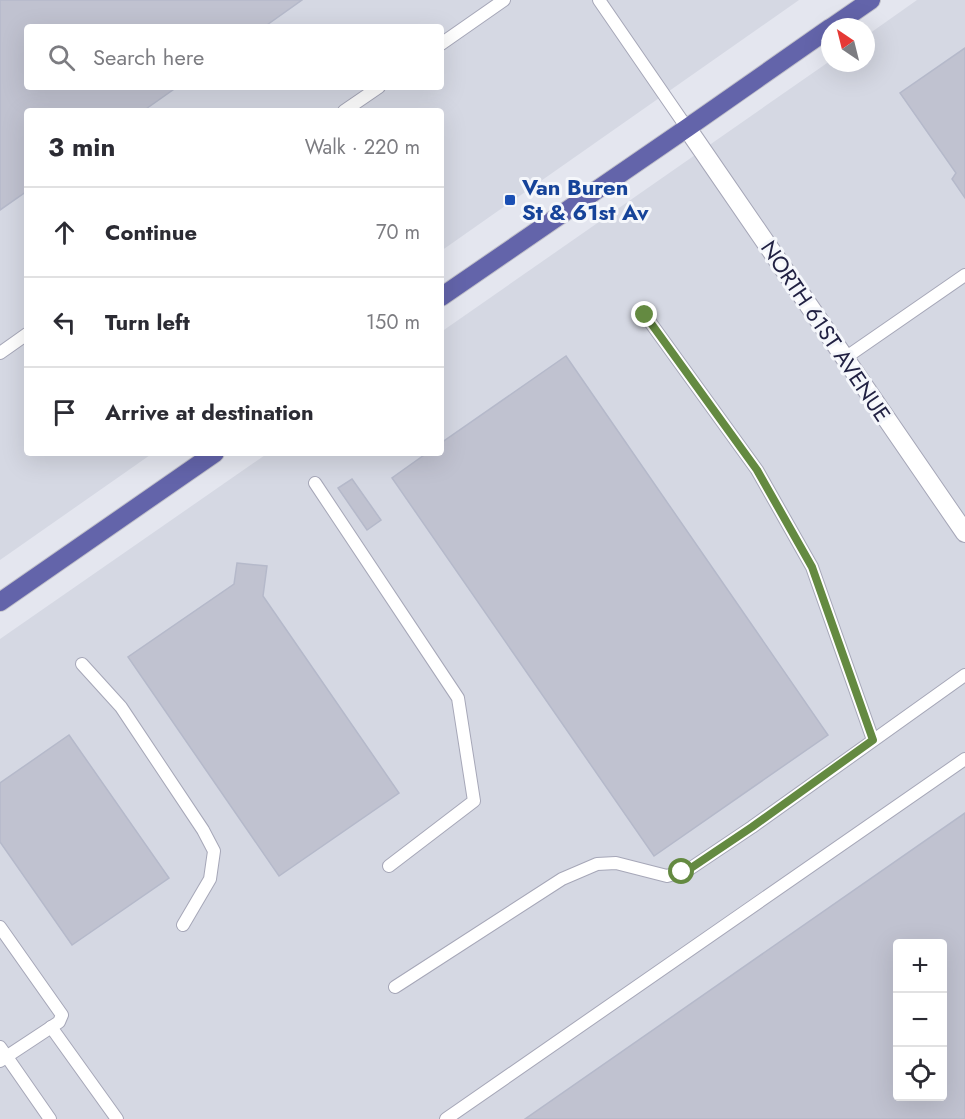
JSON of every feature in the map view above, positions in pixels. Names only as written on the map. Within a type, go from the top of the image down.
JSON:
[{"type":"main road","points":[[845,18],[870,0]]},
{"type":"main road","points":[[444,295],[821,35]]},
{"type":"main road","points":[[0,602],[212,456]]},
{"type":"street","name":"NORTH 61ST AVENUE","points":[[687,128],[965,533]]},
{"type":"lane","points":[[444,42],[504,0]]},
{"type":"lane","points":[[599,0],[687,128]]},
{"type":"lane","points":[[348,108],[375,90]]},
{"type":"lane","points":[[845,358],[965,275]]},
{"type":"lane","points":[[645,315],[757,470],[812,567],[873,740]]},
{"type":"lane","points":[[0,353],[24,336]]},
{"type":"lane","points":[[315,483],[458,698],[474,801],[389,866]]},
{"type":"lane","points":[[82,664],[121,707],[203,830],[214,851],[210,879],[183,925]]},
{"type":"lane","points":[[395,987],[562,879],[597,864],[616,863],[667,876],[688,870],[965,675]]},
{"type":"lane","points":[[446,1119],[965,759]]},
{"type":"lane","points":[[0,927],[62,1015],[59,1022],[2,1055],[50,1119]]},
{"type":"lane","points":[[51,1027],[117,1119]]},
{"type":"shaded area","points":[[0,0],[799,0],[444,249],[444,108],[24,108],[24,456],[149,456],[0,560]]},
{"type":"shaded area","points":[[917,0],[965,0],[965,1119],[0,1119],[0,639],[264,456],[444,456],[444,330],[821,67],[821,72],[875,72],[875,30]]},
{"type":"building","points":[[0,0],[302,0],[268,24],[24,24],[24,90],[173,90],[147,108],[24,108],[24,193],[0,210]]},
{"type":"building","points":[[965,48],[965,198],[952,179],[956,173],[900,93]]},
{"type":"building","points":[[566,356],[828,735],[654,856],[392,478],[423,456],[444,456],[444,441]]},
{"type":"building","points":[[352,479],[381,520],[367,530],[338,488]]},
{"type":"building","points":[[237,563],[267,566],[263,596],[399,793],[279,876],[128,657],[234,584]]},
{"type":"building","points":[[69,735],[169,878],[72,945],[0,842],[0,783]]},
{"type":"building","points":[[965,813],[965,1119],[525,1119]]},
{"type":"place","name":"Van Buren St & 61st Av","points":[[510,200]]},
{"type":"route","points":[[645,315],[757,470],[812,567],[873,740],[752,827],[682,872]]}]
